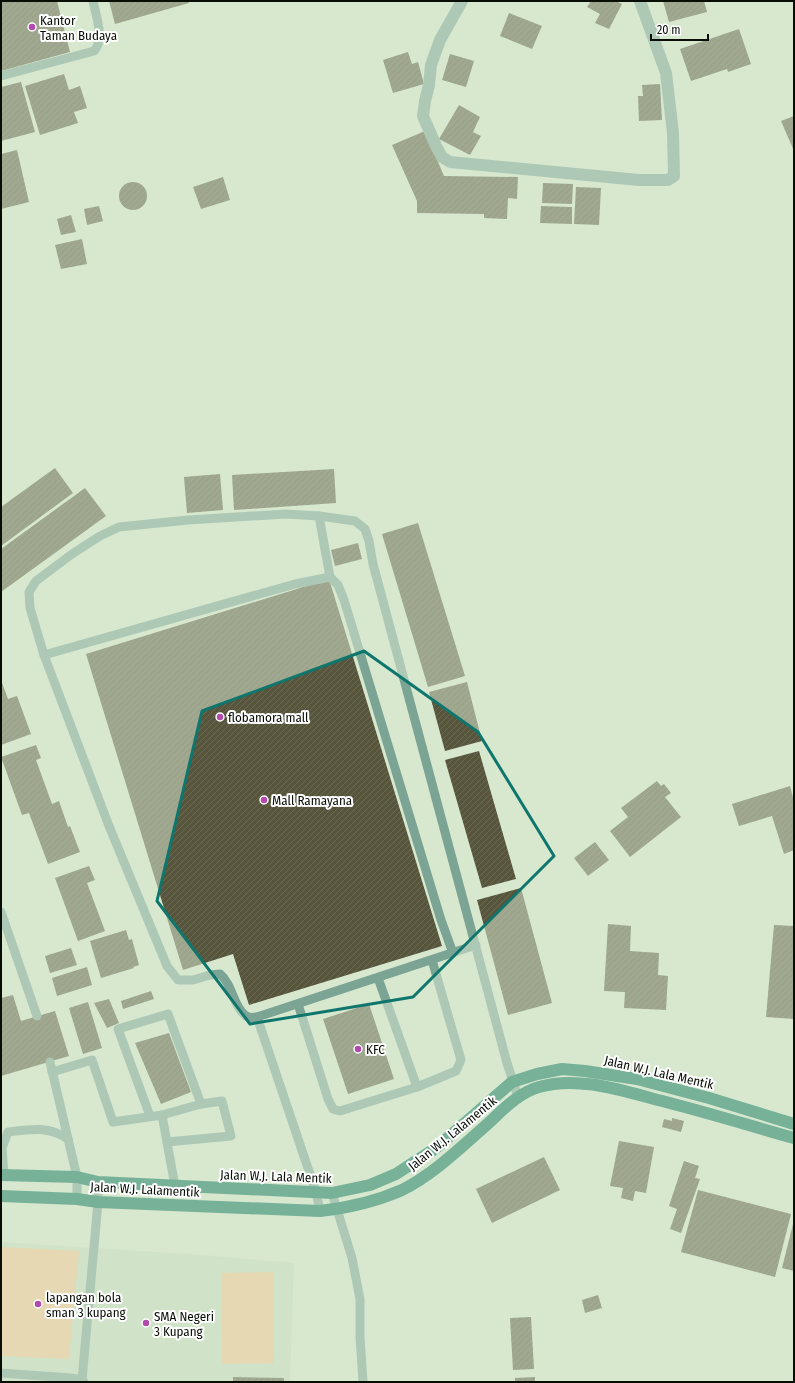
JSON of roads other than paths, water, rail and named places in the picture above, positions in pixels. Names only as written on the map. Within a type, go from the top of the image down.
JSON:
[{"type":"main road","name":"Jalan W.J. Lala Mentik","points":[[2,1175],[77,1177],[98,1182],[332,1193],[370,1185],[396,1174],[436,1148],[512,1082],[537,1074],[562,1070],[611,1074],[637,1079],[710,1098],[794,1124]]},
{"type":"main road","name":"Jalan W.J. Lalamentik","points":[[1,1196],[77,1199],[98,1202],[320,1211],[338,1209],[402,1190],[426,1175],[447,1159],[518,1097],[538,1087],[560,1083],[581,1083],[606,1087],[708,1113],[794,1138]]},
{"type":"street","points":[[462,1],[440,40],[431,65],[429,85],[424,101],[423,116],[442,157],[450,162],[639,180],[668,180],[674,176],[673,133],[666,73],[640,1]]},
{"type":"lane","points":[[1,76],[94,51],[98,47],[100,41],[93,1]]},
{"type":"lane","points":[[476,945],[298,1004],[257,1017],[249,1018],[240,1010],[229,984],[220,974],[193,980],[178,980],[167,966],[109,826],[44,655],[30,608],[29,592],[36,581],[72,554],[100,536],[120,527],[188,520],[286,514],[319,516],[355,521],[365,529],[369,541],[373,564],[476,945],[512,1082],[518,1097]]},
{"type":"lane","points":[[319,516],[330,577],[338,586],[344,600],[441,920],[453,953]]},
{"type":"lane","points":[[44,655],[295,584],[330,577]]},
{"type":"lane","points":[[1,912],[38,1016]]},
{"type":"lane","points":[[298,1004],[328,1099],[333,1109],[340,1111],[417,1087],[456,1071],[461,1060],[432,960]]},
{"type":"lane","points":[[378,978],[417,1087]]},
{"type":"lane","points":[[150,1116],[118,1029],[168,1014],[201,1104]]},
{"type":"lane","points":[[257,1017],[316,1192],[320,1211]]},
{"type":"lane","points":[[52,1072],[92,1060],[113,1122],[162,1115],[201,1104],[222,1101],[230,1136],[167,1142]]},
{"type":"lane","points":[[50,1062],[77,1177],[77,1199]]},
{"type":"lane","points":[[162,1115],[175,1186]]},
{"type":"lane","points":[[2,1175],[2,1148],[8,1132],[37,1128],[59,1133],[68,1140]]},
{"type":"lane","points":[[1,1373],[71,1378],[83,1381],[98,1202],[98,1182]]},
{"type":"lane","points":[[332,1193],[352,1258],[360,1299],[360,1337],[363,1382]]},
{"type":"place","name":"Kantor Taman Budaya","points":[[32,27]]},
{"type":"place","name":"flobamora mall","points":[[220,717]]},
{"type":"place","name":"Mall Ramayana","points":[[264,800]]},
{"type":"place","name":"KFC","points":[[358,1049]]},
{"type":"place","name":"lapangan bola sman 3 kupang","points":[[38,1304]]},
{"type":"place","name":"SMA Negeri 3 Kupang","points":[[146,1323]]}]
